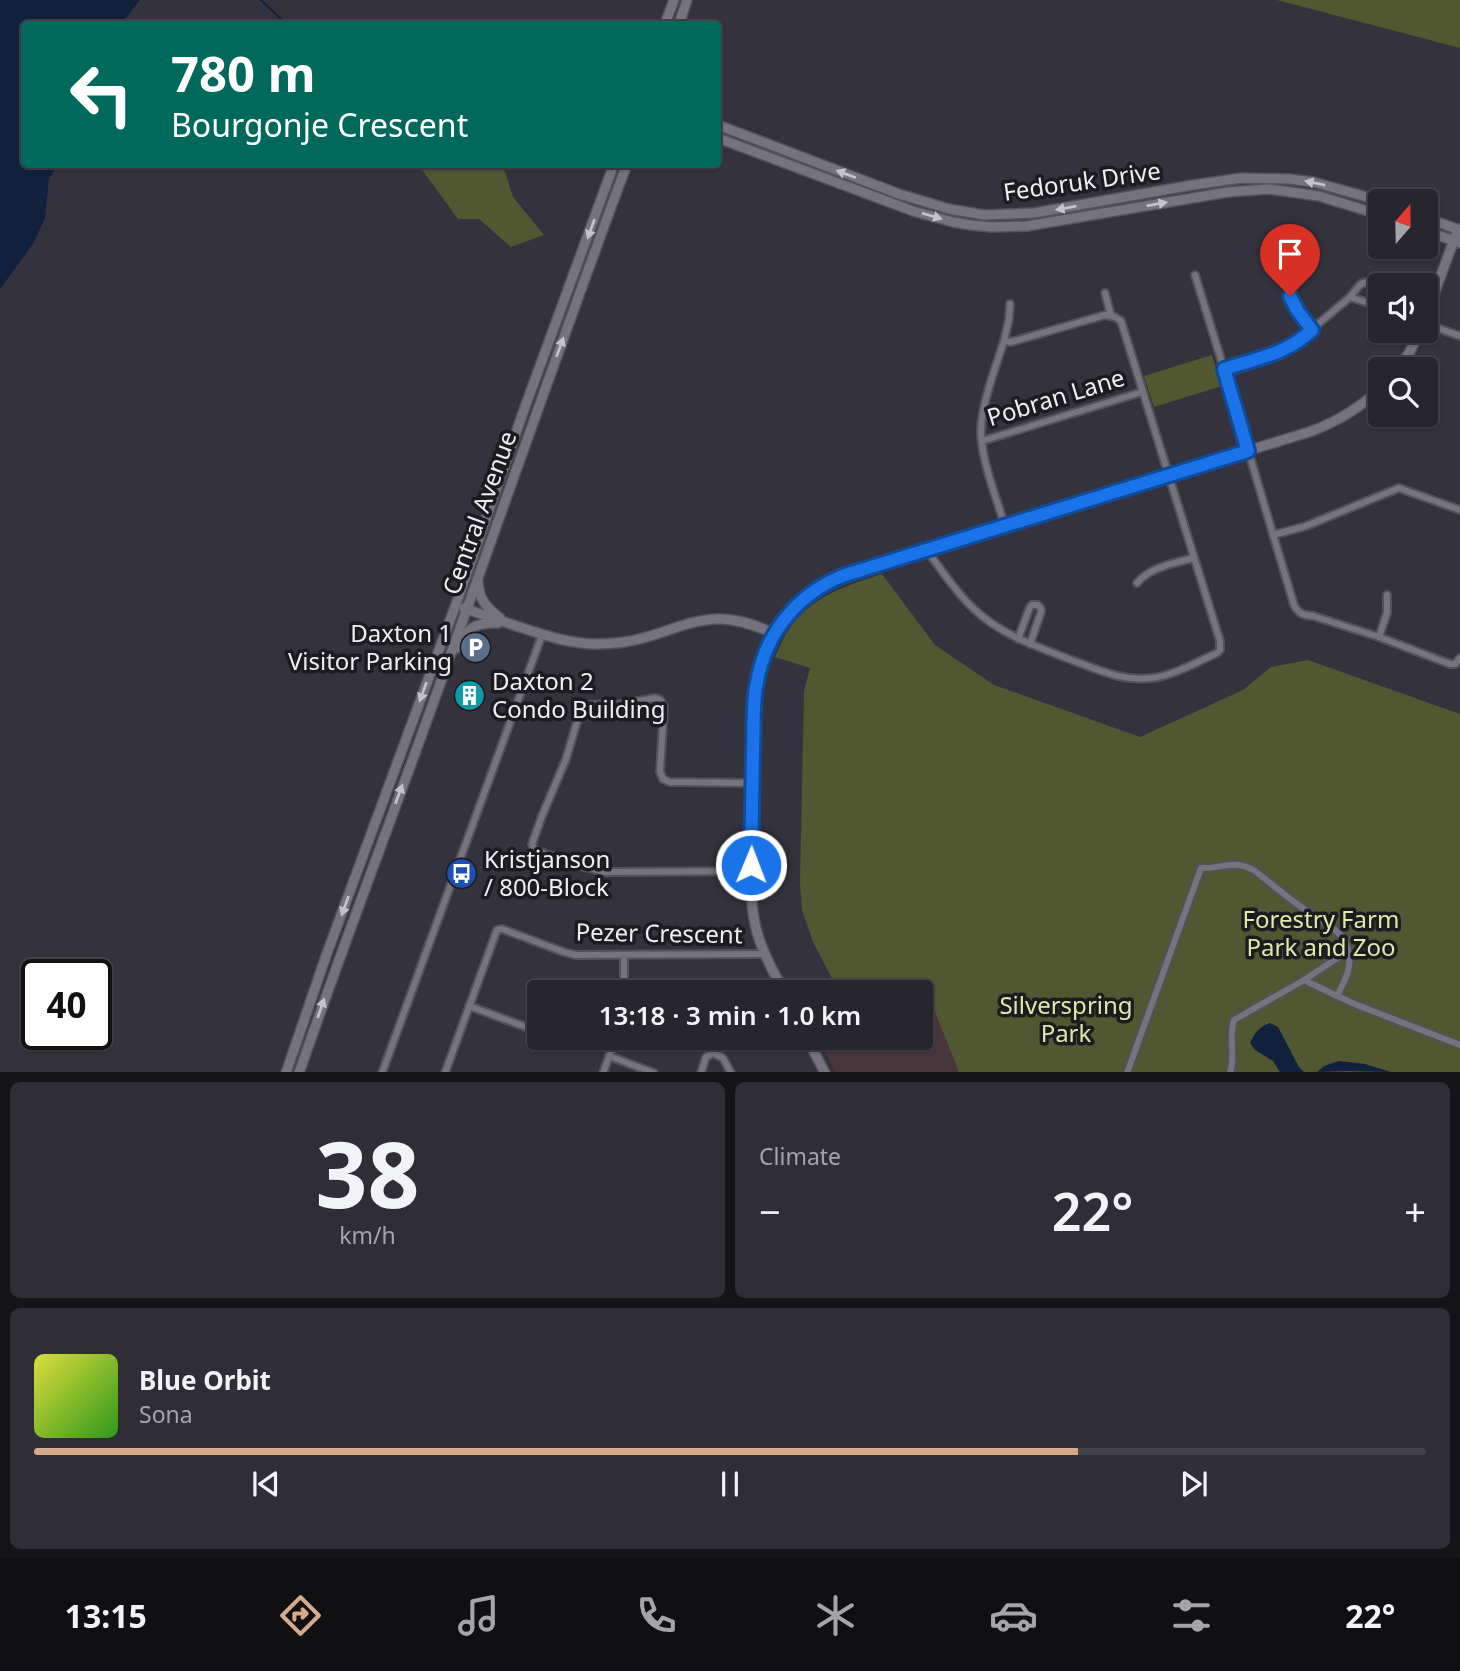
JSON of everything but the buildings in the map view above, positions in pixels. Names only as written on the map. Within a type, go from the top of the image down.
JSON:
[{"type":"main road","points":[[666,21],[674,0]]},
{"type":"main road","points":[[680,21],[687,0]]},
{"type":"main road","name":"Fedoruk Drive","points":[[721,126],[899,194],[949,209],[984,215],[1034,213],[1193,185],[1252,178],[1313,181],[1368,197]]},
{"type":"main road","name":"Fedoruk Drive","points":[[721,139],[913,211],[971,225],[1027,226],[1227,192],[1269,189],[1319,195],[1368,211]]},
{"type":"main road","name":"Central Avenue","points":[[286,1072],[613,168]]},
{"type":"main road","name":"Central Avenue","points":[[299,1072],[627,168]]},
{"type":"main road","points":[[1438,222],[1459,229],[1457,242],[1438,287]]},
{"type":"main road","points":[[1438,235],[1457,242]]},
{"type":"main road","points":[[778,980],[755,924],[751,871],[752,783],[756,683],[773,633],[789,612],[809,593],[832,580],[1312,432],[1356,409],[1368,399]]},
{"type":"main road","points":[[478,576],[482,600],[492,612],[508,623]]},
{"type":"main road","points":[[455,605],[542,635],[577,643],[625,642],[691,623],[718,619],[754,625],[773,633]]},
{"type":"main road","points":[[448,661],[473,626],[508,623]]},
{"type":"main road","points":[[813,1050],[824,1072]]},
{"type":"street","points":[[1284,268],[1293,303],[1312,330]]},
{"type":"street","points":[[1195,275],[1297,611],[1302,615],[1379,636],[1450,664],[1455,664],[1460,658]]},
{"type":"street","points":[[1224,369],[1283,351],[1297,343],[1363,283],[1368,283]]},
{"type":"street","points":[[1105,293],[1111,316]]},
{"type":"street","points":[[1350,297],[1368,303]]},
{"type":"street","points":[[1005,526],[983,452],[982,417],[1004,341],[1010,304]]},
{"type":"street","points":[[927,551],[965,600],[1006,632],[1030,644],[1113,675],[1133,679],[1161,676],[1220,650],[1220,641],[1121,321],[1105,314],[1011,342],[1004,341]]},
{"type":"street","points":[[1438,328],[1460,336]]},
{"type":"street","name":"Pobran Lane","points":[[982,441],[1142,392]]},
{"type":"street","points":[[1273,536],[1306,526],[1399,488],[1460,510]]},
{"type":"street","points":[[1137,583],[1154,570],[1194,558]]},
{"type":"street","points":[[1379,636],[1387,613],[1387,595]]},
{"type":"street","points":[[1018,639],[1030,607],[1038,604],[1041,612],[1030,644]]},
{"type":"street","points":[[382,1072],[542,635]]},
{"type":"street","points":[[751,871],[598,871],[537,851],[532,844],[571,746],[580,712],[587,705],[622,704],[655,698],[661,700],[664,707],[660,772],[663,779],[670,782],[752,783]]},
{"type":"street","points":[[1127,1072],[1201,868],[1245,865],[1344,938],[1350,956],[1349,967],[1337,996]]},
{"type":"street","name":"Pezer Crescent","points":[[445,1072],[497,930],[502,929],[576,955],[766,954]]},
{"type":"street","points":[[1230,1072],[1233,1052],[1230,1029],[1234,1020],[1348,951]]},
{"type":"street","points":[[624,955],[624,980]]},
{"type":"street","points":[[1304,980],[1357,1006],[1460,1045]]},
{"type":"street","points":[[469,1006],[526,1027]]},
{"type":"street","points":[[603,1072],[611,1050]]},
{"type":"street","points":[[701,1072],[706,1057],[713,1053],[723,1058],[731,1072]]},
{"type":"street","points":[[609,1056],[650,1072]]},
{"type":"shaded area","points":[[933,1007],[959,1072],[835,1072],[824,1050],[933,1050]]},
{"type":"green space","points":[[1277,0],[1460,0],[1460,48]]},
{"type":"green space","points":[[420,168],[504,168],[513,197],[544,235],[511,247],[479,219],[458,219]]},
{"type":"green space","points":[[1212,355],[1222,386],[1154,407],[1144,376]]},
{"type":"green space","points":[[882,574],[935,645],[994,685],[1140,737],[1243,690],[1271,667],[1308,660],[1460,714],[1460,1072],[959,1072],[933,1007],[933,980],[833,980],[813,942],[802,910],[800,883],[804,691],[810,668],[775,657],[787,632],[806,610],[829,594]]},
{"type":"water","points":[[0,0],[140,0],[123,21],[21,21],[21,168],[56,168],[49,179],[45,218],[33,244],[0,289]]},
{"type":"water","points":[[1270,1023],[1278,1027],[1304,1072],[1280,1072],[1273,1061],[1255,1050],[1250,1043],[1258,1030]]},
{"type":"water","points":[[1339,1061],[1365,1064],[1391,1072],[1317,1072],[1324,1066]]},
{"type":"waterway","points":[[261,0],[283,21]]},
{"type":"place","name":"Daxton 1 Visitor Parking","points":[[475,648]]},
{"type":"place","name":"Daxton 2 Condo Building","points":[[469,696]]},
{"type":"place","name":"Kristjanson / 800-Block","points":[[461,874]]},
{"type":"route","points":[[751,865],[756,683],[773,633],[789,612],[809,593],[845,575],[1248,451],[1224,369],[1283,351],[1312,330],[1290,296]]},
{"type":"park label","name":"Forestry Farm Park and Zoo","points":[[1321,934]]},
{"type":"park label","name":"Silverspring Park","points":[[1066,1020]]}]
